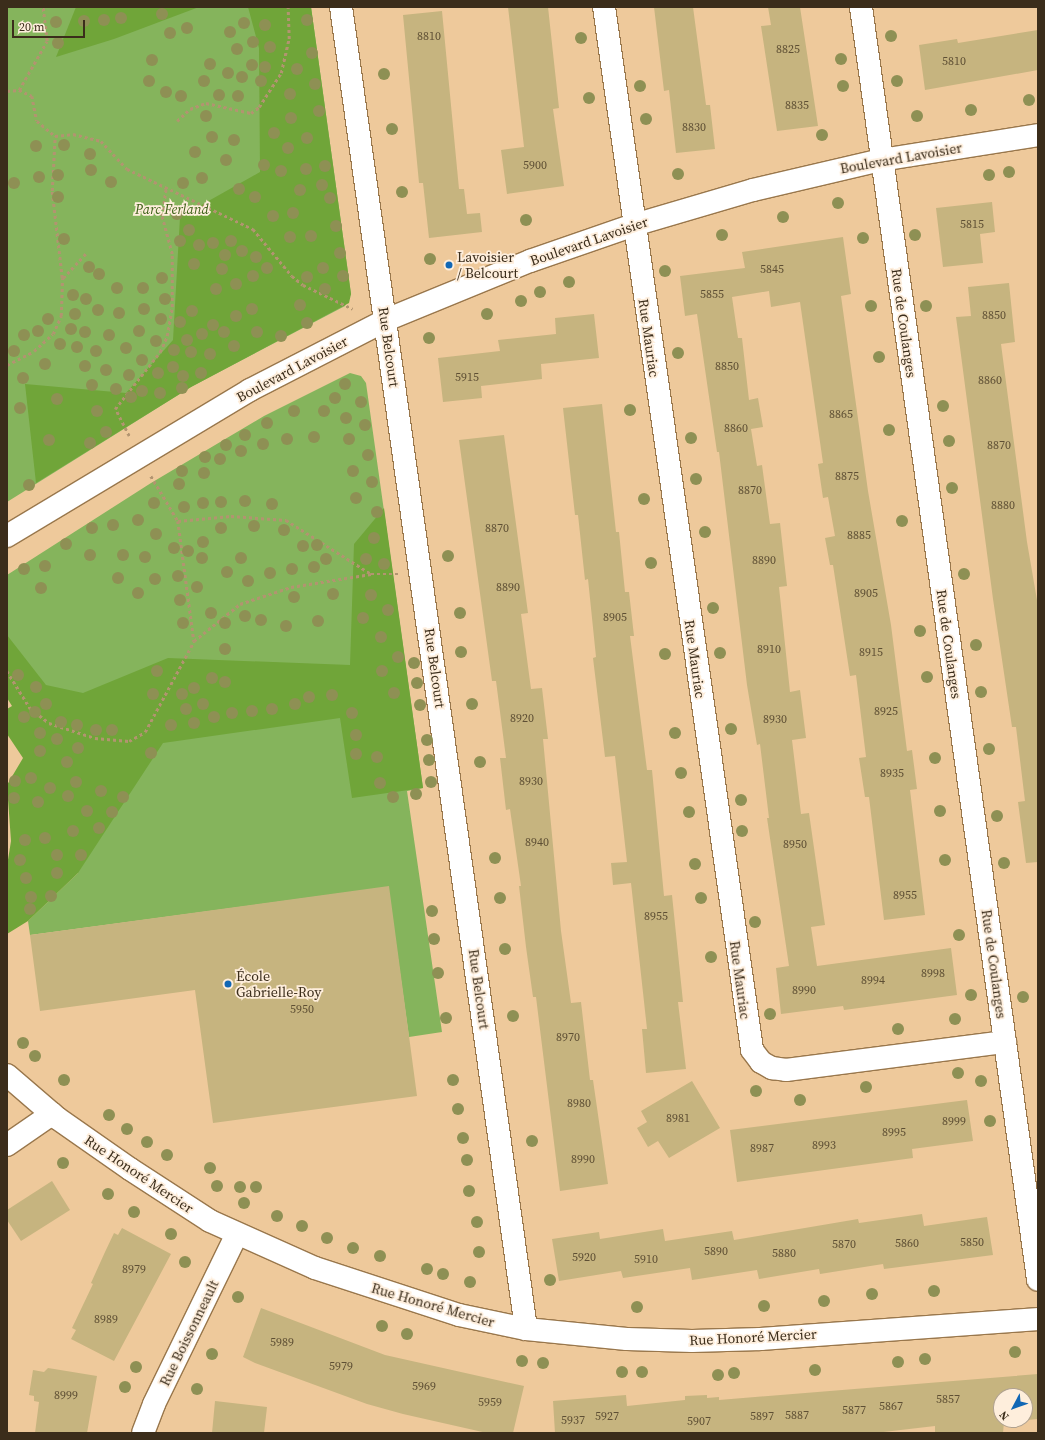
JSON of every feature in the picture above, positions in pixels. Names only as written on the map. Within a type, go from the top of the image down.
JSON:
[{"type":"street","name":"Rue Belcourt","points":[[341,7],[422,574],[526,1329]]},
{"type":"street","name":"Rue Mauriac","points":[[604,7],[752,1050],[761,1062],[772,1068],[786,1070],[1005,1042]]},
{"type":"street","name":"Rue de Coulanges","points":[[861,7],[881,160],[1038,1280]]},
{"type":"street","name":"Boulevard Lavoisier","points":[[7,536],[139,455],[250,390],[386,320],[530,261],[634,225],[753,190],[881,160],[1038,135]]},
{"type":"street","name":"Rue Honoré Mercier","points":[[7,1075],[52,1114],[130,1169],[210,1221],[315,1268],[396,1296],[459,1315],[526,1329],[627,1339],[692,1341],[761,1339],[1038,1319]]},
{"type":"street","points":[[7,1145],[52,1114]]},
{"type":"street","name":"Rue Boissonneault","points":[[143,1433],[154,1404],[237,1234]]},
{"type":"path","points":[[19,90],[47,41],[43,7]]},
{"type":"path","points":[[176,121],[190,109],[206,103],[251,113],[259,107],[281,73],[289,39],[288,7]]},
{"type":"path","points":[[7,91],[19,90],[32,96],[36,121],[55,136],[73,134],[101,141],[128,169],[166,189],[253,229],[292,276],[303,285],[348,308],[386,320]]},
{"type":"path","points":[[7,365],[34,351],[53,334],[61,316],[62,278],[52,191],[55,136]]},
{"type":"path","points":[[166,189],[162,216],[172,254],[174,275],[167,336],[160,352],[115,409],[139,455],[178,521],[194,641]]},
{"type":"path","points":[[62,278],[87,252]]},
{"type":"path","points":[[178,521],[231,516],[286,520],[371,574]]},
{"type":"path","points":[[7,671],[30,708],[49,723],[95,738],[129,741],[146,732],[194,641],[240,604],[291,587],[371,574],[422,574]]},
{"type":"green space","name":"Parc Ferland","points":[[7,7],[311,7],[351,294],[345,306],[191,387],[7,502]]},
{"type":"green space","points":[[76,7],[199,7],[114,39],[56,57]]},
{"type":"green space","points":[[248,7],[311,7],[351,294],[349,303],[191,387],[36,483],[25,384],[126,393],[173,340],[180,217],[260,172],[259,48]]},
{"type":"green space","points":[[350,373],[361,376],[366,383],[423,788],[407,791],[442,1032],[409,1037],[388,887],[30,935],[28,921],[78,873],[7,685],[7,575],[151,483],[264,416]]},
{"type":"green space","points":[[384,508],[423,788],[352,798],[340,718],[163,743],[78,873],[28,921],[7,934],[7,866],[11,841],[7,785],[23,758],[7,734],[7,709],[12,706],[7,698],[7,635],[46,685],[83,693],[168,658],[350,665],[354,544]]},
{"type":"building","points":[[508,7],[548,7],[559,108],[553,109],[564,186],[507,194],[501,150],[524,147]]},
{"type":"building","points":[[654,7],[693,7],[706,105],[710,105],[715,149],[676,153],[669,90],[664,91]]},
{"type":"building","points":[[768,7],[800,7],[818,126],[777,131],[761,26],[771,25]]},
{"type":"building","points":[[442,11],[459,189],[464,189],[467,214],[480,213],[482,232],[429,238],[423,183],[419,183],[403,15]]},
{"type":"building","points":[[1038,30],[1038,70],[925,90],[919,45],[957,39],[958,43]]},
{"type":"building","points":[[992,202],[995,232],[980,234],[983,263],[943,267],[936,208]]},
{"type":"building","points":[[843,237],[851,294],[841,296],[868,491],[891,625],[907,751],[912,750],[917,789],[910,790],[925,915],[884,920],[869,797],[865,797],[859,758],[866,757],[856,675],[850,676],[833,565],[830,565],[825,538],[835,536],[828,497],[823,498],[818,464],[823,463],[800,302],[771,307],[769,291],[732,297],[738,338],[742,338],[749,400],[758,398],[763,427],[751,429],[757,466],[762,465],[770,524],[780,523],[787,586],[779,587],[790,692],[800,690],[806,738],[792,740],[801,814],[809,813],[825,925],[811,927],[817,966],[951,948],[957,995],[844,1010],[843,1006],[781,1014],[776,968],[789,966],[767,818],[769,818],[760,744],[757,745],[747,685],[719,452],[717,452],[697,314],[685,316],[680,276],[745,268],[742,252]]},
{"type":"building","points":[[1009,283],[1015,342],[1001,344],[1027,542],[1038,606],[1038,862],[1026,863],[1018,802],[1025,801],[1016,727],[1012,727],[993,599],[956,317],[971,316],[968,287]]},
{"type":"building","points":[[594,314],[599,358],[541,364],[542,379],[481,386],[482,398],[443,402],[438,358],[500,351],[498,340],[556,334],[555,318]]},
{"type":"building","points":[[602,404],[616,532],[619,532],[625,592],[629,592],[634,636],[630,636],[647,770],[652,770],[664,896],[672,895],[683,1002],[678,1002],[686,1069],[646,1073],[642,1029],[647,1029],[631,883],[613,885],[611,863],[627,862],[615,756],[605,757],[593,658],[596,657],[588,579],[585,580],[578,515],[575,515],[563,408]]},
{"type":"building","points":[[504,435],[528,613],[521,614],[531,689],[542,688],[548,739],[543,739],[561,931],[571,1003],[581,1002],[590,1080],[593,1080],[608,1184],[560,1191],[536,997],[533,997],[526,947],[519,886],[521,886],[510,809],[506,810],[500,758],[506,758],[496,681],[492,681],[459,440]]},
{"type":"building","points":[[389,886],[417,1096],[213,1123],[195,990],[40,1011],[30,935]]},
{"type":"building","points":[[692,1081],[720,1128],[669,1158],[658,1141],[648,1147],[637,1128],[647,1122],[641,1111]]},
{"type":"building","points":[[967,1100],[973,1141],[912,1149],[913,1158],[737,1182],[730,1130]]},
{"type":"building","points":[[52,1181],[70,1210],[21,1241],[7,1220],[7,1210]]},
{"type":"building","points":[[922,1214],[924,1226],[987,1217],[993,1255],[884,1269],[883,1264],[820,1274],[819,1269],[759,1279],[757,1270],[692,1280],[690,1268],[623,1278],[621,1271],[559,1281],[552,1239],[599,1232],[600,1239],[663,1229],[665,1241],[732,1231],[734,1240],[858,1219],[859,1223]]},
{"type":"building","points":[[122,1228],[171,1254],[114,1361],[71,1339],[76,1330],[72,1328],[93,1284],[91,1283],[105,1252],[114,1233],[118,1235]]},
{"type":"building","points":[[261,1308],[385,1355],[524,1386],[513,1433],[487,1433],[403,1414],[367,1404],[255,1363],[243,1357]]},
{"type":"building","points":[[48,1368],[97,1376],[87,1433],[35,1433],[39,1402],[34,1401],[34,1396],[29,1395],[33,1370],[44,1372]]},
{"type":"building","points":[[1038,1374],[1038,1419],[1033,1419],[1033,1388],[993,1388],[993,1428],[1003,1428],[1003,1433],[935,1433],[935,1426],[875,1433],[555,1433],[553,1401],[626,1395],[627,1406],[685,1400],[685,1396],[707,1395],[707,1398],[719,1397],[719,1400]]},
{"type":"building","points":[[215,1401],[267,1407],[264,1433],[212,1433]]},
{"type":"place","name":"Lavoisier / Belcourt","points":[[449,265]]},
{"type":"place","name":"École Gabrielle-Roy","points":[[228,984]]}]
